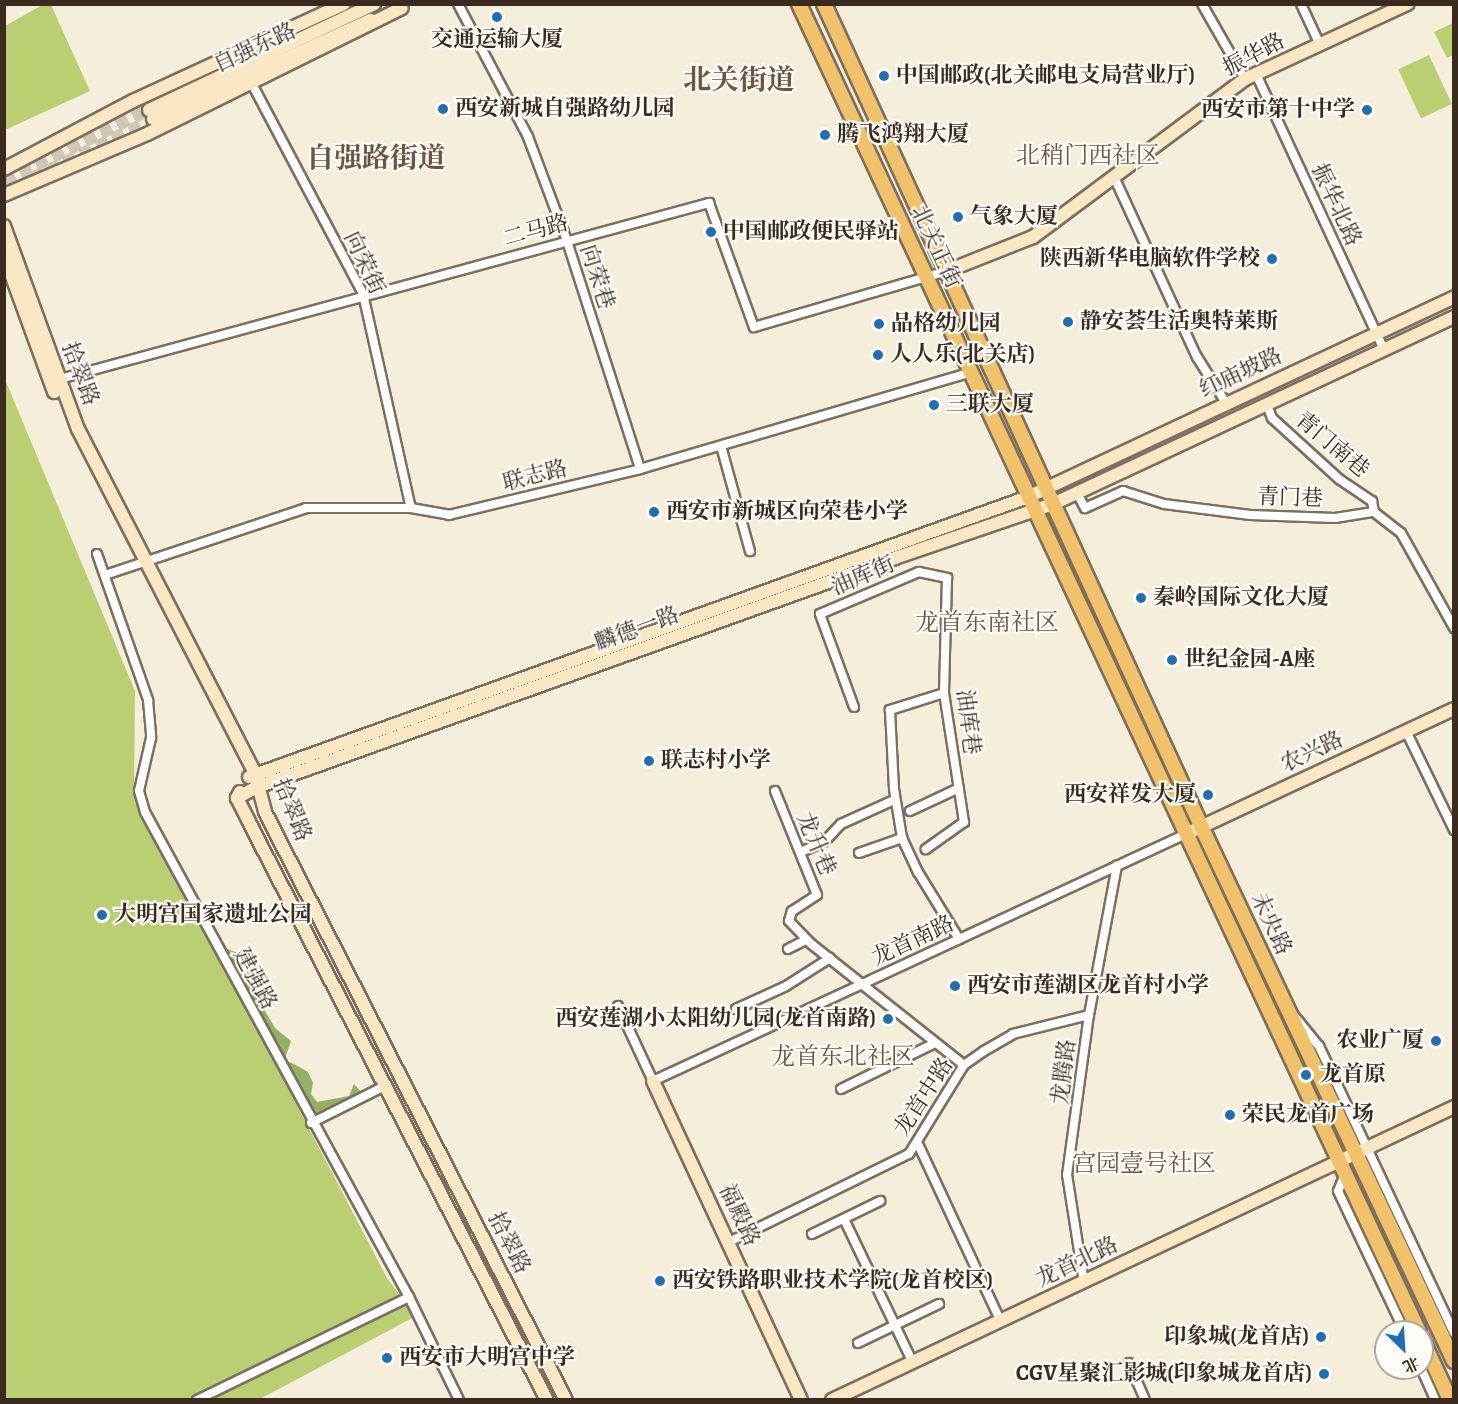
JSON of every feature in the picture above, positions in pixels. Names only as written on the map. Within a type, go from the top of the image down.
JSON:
[{"type":"main road","points":[[4,169],[133,101],[344,4]]},
{"type":"main road","name":"自强东路","points":[[374,4],[151,115],[352,26],[407,6]]},
{"type":"main road","name":"北关正街","points":[[799,4],[1031,503]]},
{"type":"main road","name":"北关正街","points":[[824,4],[1053,504]]},
{"type":"main road","name":"振华路","points":[[947,271],[1033,237],[1115,179],[1250,76],[1407,4]]},
{"type":"main road","points":[[4,195],[147,134],[407,6]]},
{"type":"main road","name":"拾翠路","points":[[4,226],[54,380]]},
{"type":"main road","name":"拾翠路","points":[[4,255],[54,380],[142,562],[254,779],[270,822],[566,1400]]},
{"type":"main road","name":"红庙坡路","points":[[1046,487],[1454,297]]},
{"type":"main road","name":"红庙坡路","points":[[1053,504],[1454,317]]},
{"type":"main road","name":"麟德一路","points":[[1031,503],[1046,487]]},
{"type":"main road","name":"麟德一路","points":[[237,798],[254,779],[1031,503],[1053,504]]},
{"type":"main road","name":"未央路","points":[[1031,503],[1188,833],[1413,1320]]},
{"type":"main road","name":"未央路","points":[[1053,504],[1284,1001],[1362,1153],[1454,1361]]},
{"type":"main road","name":"农兴路","points":[[1188,833],[1454,709]]},
{"type":"main road","name":"拾翠路","points":[[237,798],[387,1085],[547,1400]]},
{"type":"main road","name":"福殿路","points":[[653,1081],[801,1400]]},
{"type":"main road","points":[[1362,1153],[1454,1107]]},
{"type":"main road","points":[[1362,1153],[1454,1114]]},
{"type":"main road","name":"龙首北路","points":[[832,1400],[999,1320],[1342,1166],[1362,1153]]},
{"type":"main road","points":[[1434,1365],[1450,1400]]},
{"type":"street","name":"向荣巷","points":[[458,4],[528,137],[567,241],[640,469]]},
{"type":"street","name":"振华北路","points":[[1202,4],[1250,76],[1384,350]]},
{"type":"street","points":[[1301,4],[1320,45]]},
{"type":"street","name":"向荣街","points":[[252,84],[363,294],[411,508]]},
{"type":"street","points":[[1115,179],[1197,357],[1226,403]]},
{"type":"street","name":"二马路","points":[[54,380],[363,294],[709,203],[754,327],[947,271]]},
{"type":"street","name":"联志路","points":[[105,575],[306,508],[411,508],[449,516],[640,469],[971,372]]},
{"type":"street","name":"青门南巷","points":[[1267,405],[1272,418],[1339,479],[1372,501],[1374,512]]},
{"type":"street","points":[[721,446],[750,551]]},
{"type":"street","name":"青门巷","points":[[1077,493],[1085,508],[1123,491],[1164,504],[1250,515],[1335,518],[1374,512]]},
{"type":"street","points":[[1374,512],[1401,533],[1454,628]]},
{"type":"street","name":"建强路","points":[[98,554],[148,700],[151,738],[139,791],[145,812],[311,1123],[409,1297],[459,1400]]},
{"type":"street","name":"油库街","points":[[854,707],[820,614],[920,572],[947,578]]},
{"type":"street","name":"油库巷","points":[[926,849],[964,823],[944,693],[947,578]]},
{"type":"street","points":[[944,693],[890,710],[894,800],[902,838],[918,872],[959,939]]},
{"type":"street","points":[[1406,731],[1454,830]]},
{"type":"street","points":[[910,811],[959,788]]},
{"type":"street","name":"龙升巷","points":[[775,791],[817,895],[812,902],[792,911],[789,921],[806,940],[964,1065]]},
{"type":"street","points":[[801,852],[825,841],[841,824],[894,800]]},
{"type":"street","name":"龙首南路","points":[[653,1081],[1188,833]]},
{"type":"street","points":[[859,853],[902,838]]},
{"type":"street","name":"龙腾路","points":[[1084,1283],[1067,1176],[1089,1015],[1117,866]]},
{"type":"street","points":[[788,949],[806,940]]},
{"type":"street","points":[[736,1009],[786,986],[830,958]]},
{"type":"street","points":[[618,1006],[653,1081]]},
{"type":"street","name":"龙首中路","points":[[729,1242],[889,1164],[918,1144],[964,1065],[1012,1034],[1089,1015]]},
{"type":"street","points":[[841,1089],[934,1043]]},
{"type":"street","points":[[311,1123],[387,1085]]},
{"type":"street","points":[[918,1144],[999,1320]]},
{"type":"street","points":[[1362,1153],[1454,1333]]},
{"type":"street","points":[[1342,1166],[1338,1191],[1399,1320]]},
{"type":"street","points":[[812,1234],[880,1201]]},
{"type":"street","points":[[844,1219],[893,1326],[913,1363]]},
{"type":"street","points":[[197,1400],[409,1297]]},
{"type":"street","points":[[858,1343],[939,1304]]},
{"type":"street","points":[[1129,1364],[1145,1400]]},
{"type":"street","points":[[1427,1380],[1436,1400]]},
{"type":"green space","points":[[44,4],[51,5],[90,91],[5,130],[5,26]]},
{"type":"green space","points":[[1453,23],[1453,55],[1447,58],[1434,32]]},
{"type":"green space","points":[[1429,55],[1452,104],[1421,118],[1398,69]]},
{"type":"green space","name":"大明宫国家遗址公园","points":[[4,377],[135,691],[134,793],[387,1278],[416,1316],[260,1399],[5,1399]]},
{"type":"green space","points":[[222,947],[249,957],[259,966],[265,978],[258,999],[275,1028],[291,1041],[284,1061]]},
{"type":"green space","points":[[290,1062],[308,1072],[313,1083],[311,1094],[317,1102],[349,1096],[354,1084],[363,1094],[313,1119],[285,1066]]},
{"type":"tunnel","points":[[4,181],[149,110]]},
{"type":"tunnel","points":[[32,178],[153,119]]},
{"type":"place","name":"交通运输大厦","points":[[497,17]]},
{"type":"place","name":"中国邮政(北关邮电支局营业厅)","points":[[884,76]]},
{"type":"place","name":"西安新城自强路幼儿园","points":[[443,109]]},
{"type":"place","name":"西安市第十中学","points":[[1367,110]]},
{"type":"place","name":"腾飞鸿翔大厦","points":[[825,135]]},
{"type":"place","name":"气象大厦","points":[[958,217]]},
{"type":"place","name":"中国邮政便民驿站","points":[[711,232]]},
{"type":"place","name":"陕西新华电脑软件学校","points":[[1272,259]]},
{"type":"place","name":"静安荟生活奥特莱斯","points":[[1068,322]]},
{"type":"place","name":"品格幼儿园","points":[[879,324]]},
{"type":"place","name":"人人乐(北关店)","points":[[878,355]]},
{"type":"place","name":"三联大厦","points":[[934,405]]},
{"type":"place","name":"西安市新城区向荣巷小学","points":[[654,512]]},
{"type":"place","name":"秦岭国际文化大厦","points":[[1141,598]]},
{"type":"place","name":"世纪金园-A座","points":[[1172,660]]},
{"type":"place","name":"联志村小学","points":[[649,761]]},
{"type":"place","name":"西安祥发大厦","points":[[1208,795]]},
{"type":"place","name":"大明宫国家遗址公园","points":[[102,915]]},
{"type":"place","name":"西安市莲湖区龙首村小学","points":[[955,986]]},
{"type":"place","name":"西安莲湖小太阳幼儿园(龙首南路)","points":[[888,1019]]},
{"type":"place","name":"农业广厦","points":[[1436,1041]]},
{"type":"place","name":"龙首原","points":[[1306,1075]]},
{"type":"place","name":"荣民龙首广场","points":[[1230,1115]]},
{"type":"place","name":"西安铁路职业技术学院(龙首校区)","points":[[660,1281]]},
{"type":"place","name":"印象城(龙首店)","points":[[1321,1337]]},
{"type":"place","name":"西安市大明宫中学","points":[[387,1358]]},
{"type":"place","name":"CGV星聚汇影城(印象城龙首店)","points":[[1324,1374]]},
{"type":"district","name":"北关街道","points":[[739,80]]},
{"type":"district","name":"北稍门西社区","points":[[1088,156]]},
{"type":"district","name":"自强路街道","points":[[376,158]]},
{"type":"district","name":"龙首东南社区","points":[[987,623]]},
{"type":"district","name":"龙首东北社区","points":[[843,1057]]},
{"type":"district","name":"宫园壹号社区","points":[[1144,1164]]}]
